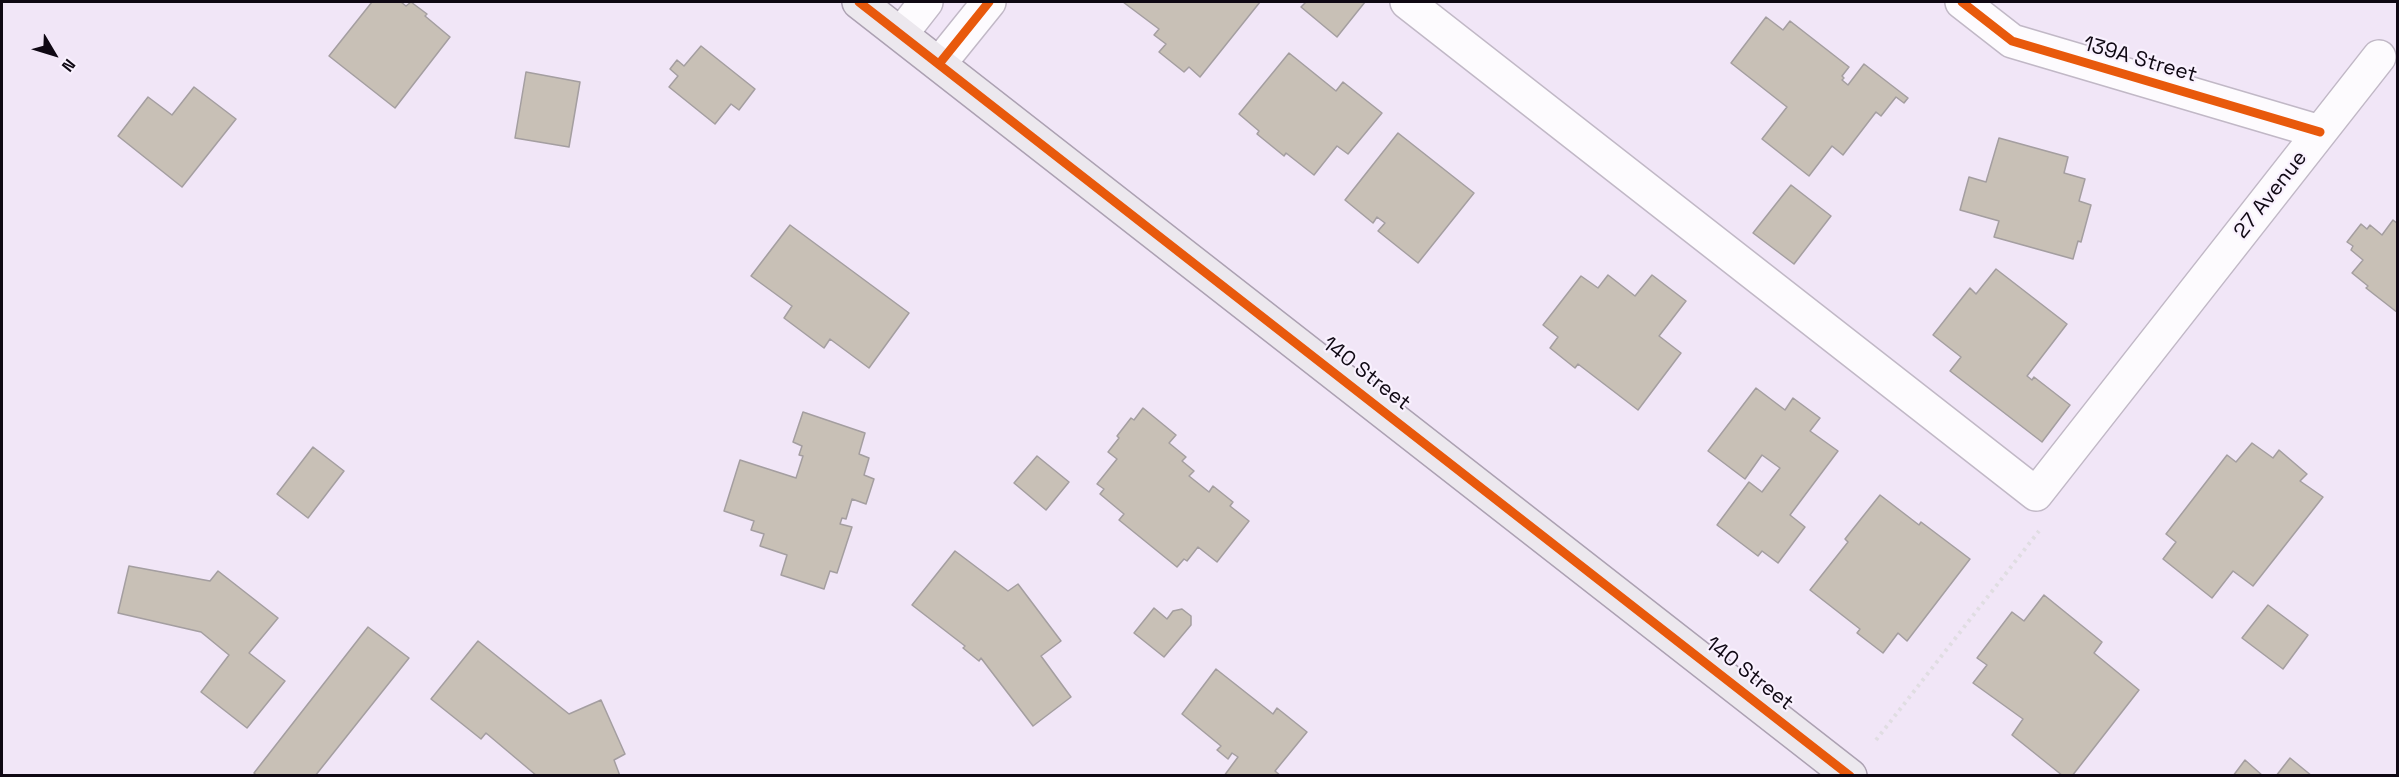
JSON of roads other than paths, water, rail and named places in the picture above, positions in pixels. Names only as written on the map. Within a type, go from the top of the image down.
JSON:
[{"type":"main road","name":"140 Street","points":[[859,2],[1850,776]]},
{"type":"street","points":[[901,34],[926,2]]},
{"type":"street","points":[[939,64],[989,2]]},
{"type":"street","name":"27 Avenue","points":[[1407,2],[2036,494],[2379,57]]},
{"type":"street","name":"139A Street","points":[[1962,2],[2012,41],[2320,132]]}]
